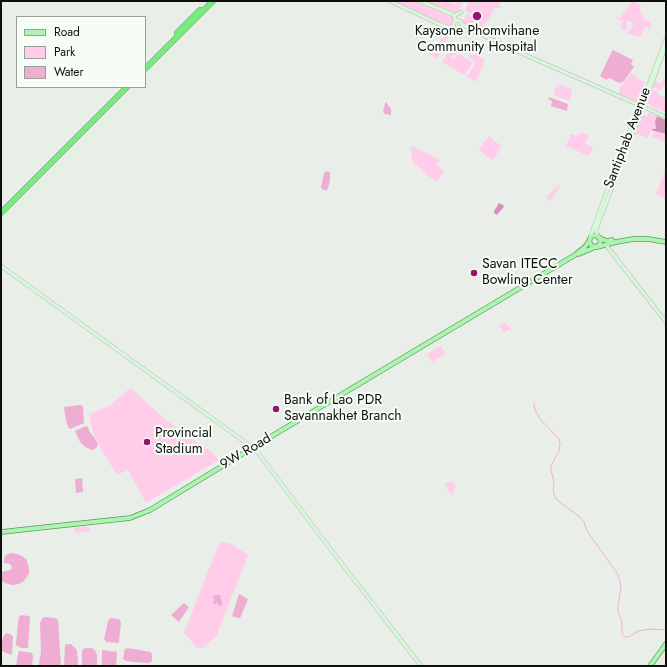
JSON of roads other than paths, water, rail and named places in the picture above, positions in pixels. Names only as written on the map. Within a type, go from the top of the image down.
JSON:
[{"type":"highway","points":[[146,68],[209,1]]},
{"type":"highway","points":[[146,64],[213,1]]},
{"type":"highway","points":[[1,208],[121,88]]},
{"type":"highway","points":[[1,213],[126,88]]},
{"type":"main road","name":"9W Road","points":[[1,532],[130,518],[150,510],[252,447],[575,255],[585,247],[594,236],[607,241],[648,239],[666,241]]},
{"type":"main road","points":[[590,240],[591,246],[596,247],[600,243],[600,238]]},
{"type":"main road","name":"9W Road","points":[[575,255],[624,239]]},
{"type":"main road","points":[[650,666],[666,644]]},
{"type":"street","points":[[390,1],[450,28],[473,31]]},
{"type":"street","points":[[420,1],[454,16],[456,21]]},
{"type":"street","points":[[454,16],[461,12]]},
{"type":"street","points":[[454,28],[453,24],[456,21]]},
{"type":"street","points":[[456,21],[460,21],[473,31],[666,117]]},
{"type":"street","points":[[459,29],[462,27],[462,24]]},
{"type":"street","name":"Santiphab Avenue","points":[[600,238],[596,233],[597,227],[666,39]]},
{"type":"street","name":"Santiphab Avenue","points":[[590,240],[624,144],[642,106],[666,46]]},
{"type":"street","points":[[600,238],[666,322]]},
{"type":"street","points":[[612,253],[612,245],[616,242]]},
{"type":"street","points":[[1,266],[256,450],[421,666]]},
{"type":"water","points":[[613,50],[633,60],[631,64],[634,67],[623,82],[619,83],[609,78],[606,80],[600,76]]},
{"type":"water","points":[[549,97],[568,104],[567,111],[551,106],[552,101],[548,99]]},
{"type":"water","points":[[386,102],[391,109],[391,115],[383,112]]},
{"type":"water","points":[[326,171],[330,172],[330,180],[326,191],[321,187],[324,173]]},
{"type":"water","points":[[83,406],[84,423],[69,429],[64,407]]},
{"type":"water","points":[[86,426],[98,444],[97,447],[92,450],[85,447],[80,442],[75,431]]},
{"type":"water","points":[[82,478],[83,492],[76,493],[75,479]]},
{"type":"water","points":[[12,553],[26,559],[29,569],[29,574],[23,582],[13,585],[3,582],[1,579],[1,572],[11,570],[12,567],[10,564],[4,563],[4,558],[7,554]]},
{"type":"water","points":[[239,594],[248,599],[240,618],[238,618],[232,616]]},
{"type":"water","points":[[215,595],[220,595],[222,603],[221,607],[217,603],[213,603],[213,597]]},
{"type":"water","points":[[184,603],[189,607],[179,622],[171,615]]},
{"type":"water","points":[[22,615],[30,617],[28,648],[21,648],[16,645],[19,617]]},
{"type":"water","points":[[44,617],[55,618],[58,620],[61,666],[39,665],[41,652],[40,623]]},
{"type":"water","points":[[110,618],[119,619],[121,622],[119,642],[117,643],[106,642],[104,639]]},
{"type":"water","points":[[6,633],[13,636],[11,655],[1,650],[3,637]]},
{"type":"water","points":[[71,644],[77,650],[77,666],[64,665],[65,645]]},
{"type":"water","points":[[86,648],[92,648],[95,650],[97,655],[97,666],[82,666],[82,651]]},
{"type":"water","points":[[128,648],[151,652],[152,661],[149,663],[126,661],[123,659],[125,649]]},
{"type":"water","points":[[102,650],[117,652],[116,666],[102,666]]},
{"type":"water","points":[[19,651],[32,653],[32,666],[16,666]]},
{"type":"waterway","points":[[534,404],[535,410],[540,419],[559,439],[559,451],[551,466],[554,482],[554,495],[557,500],[580,517],[584,522],[587,531],[617,573],[621,586],[618,612],[622,622],[622,633],[625,637],[629,637],[638,631],[649,629],[666,630]]},
{"type":"place","name":"Kaysone Phomvihane Community Hospital","points":[[477,16]]},
{"type":"place","name":"Savan ITECC Bowling Center","points":[[474,273]]},
{"type":"place","name":"Bank of Lao PDR Savannakhet Branch","points":[[276,409]]},
{"type":"place","name":"Provincial Stadium","points":[[147,442]]}]
